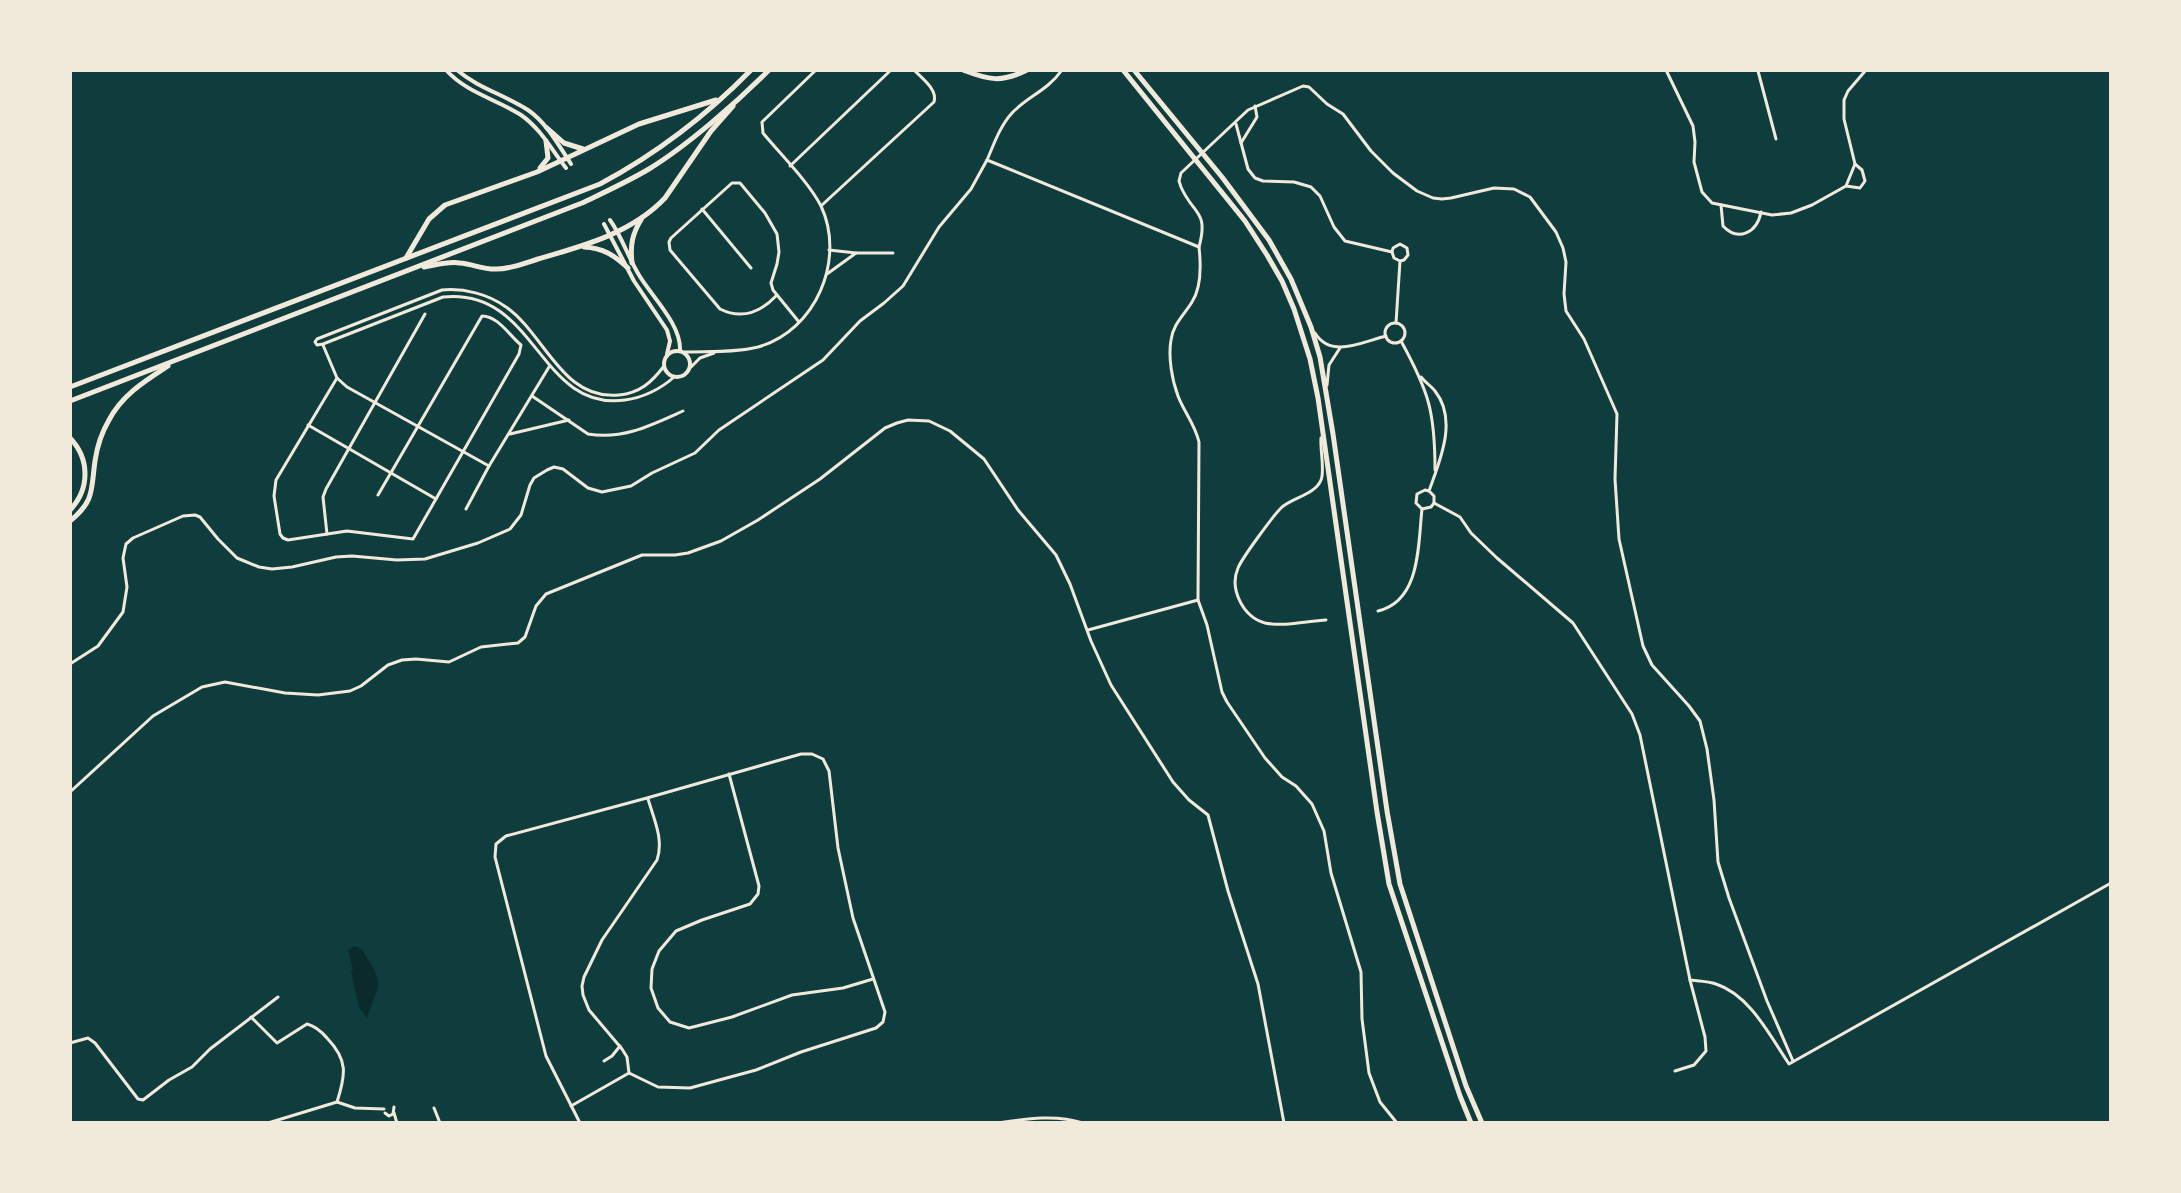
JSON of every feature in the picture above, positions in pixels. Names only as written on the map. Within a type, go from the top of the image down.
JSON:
[{"type":"main road","points":[[70,387],[600,184],[641,161],[725,95],[751,70]]},
{"type":"main road","points":[[413,269],[448,262],[505,269],[611,235],[642,217],[665,198],[711,131],[769,70]]},
{"type":"main road","points":[[963,70],[989,80],[1015,76],[1027,70]]},
{"type":"main road","points":[[1123,70],[1245,221],[1282,281],[1294,309],[1310,359],[1323,429],[1389,884],[1471,1123]]},
{"type":"main road","points":[[1134,70],[1269,240],[1291,279],[1311,327],[1326,391],[1400,884],[1466,1086],[1482,1123]]},
{"type":"main road","points":[[70,401],[582,203],[649,169],[682,146],[756,83]]},
{"type":"main road","points":[[405,259],[429,219],[445,205],[537,172],[639,124],[697,108],[725,95]]},
{"type":"main road","points":[[547,128],[564,143],[585,149]]},
{"type":"main road","points":[[537,172],[548,158],[546,141]]},
{"type":"main road","points":[[630,266],[630,246],[642,217]]},
{"type":"main road","points":[[580,247],[606,250],[630,266]]},
{"type":"main road","points":[[70,521],[91,494],[101,438],[116,408],[137,387],[178,359]]},
{"type":"main road","points":[[70,438],[80,451],[86,470],[83,488],[70,510]]},
{"type":"street","points":[[446,70],[456,81],[475,93],[524,117],[571,164]]},
{"type":"street","points":[[457,70],[477,85],[503,95],[531,112],[547,128],[566,168]]},
{"type":"street","points":[[667,354],[673,351],[758,347],[776,340],[799,322],[820,294],[827,274],[829,250],[820,206],[763,133],[762,122],[816,70]]},
{"type":"street","points":[[790,166],[891,70]]},
{"type":"street","points":[[820,206],[934,102],[934,92],[914,70]]},
{"type":"street","points":[[70,664],[98,646],[123,612],[127,587],[123,558],[126,544],[183,516],[200,517],[237,558],[259,567],[292,567],[352,556],[425,559],[478,543],[510,529],[521,515],[534,478],[554,467],[563,469],[588,488],[602,492],[631,486],[695,453],[719,430],[823,360],[860,321],[903,286],[939,227],[971,189],[1013,111],[1042,92],[1062,70]]},
{"type":"street","points":[[1666,70],[1693,126],[1694,162],[1702,192],[1712,203],[1772,215],[1791,213],[1846,186],[1855,164],[1843,109],[1848,91],[1866,70]]},
{"type":"street","points":[[1759,70],[1776,139]]},
{"type":"street","points":[[1397,1123],[1380,1102],[1369,1073],[1362,1019],[1361,972],[1331,873],[1324,831],[1312,804],[1265,758],[1222,692],[1198,600],[1199,442],[1193,422],[1178,398],[1171,362],[1171,340],[1178,320],[1196,294],[1201,261],[1201,216],[1183,193],[1180,176],[1255,106],[1297,87],[1309,87],[1343,114],[1371,151],[1417,191],[1442,199],[1494,188],[1514,189],[1530,197],[1556,232],[1566,262],[1566,311],[1584,339],[1617,414],[1615,479],[1619,539],[1643,646],[1652,665],[1700,721],[1714,800],[1718,862],[1767,1001],[1793,1061]]},
{"type":"street","points":[[1241,143],[1257,117],[1255,106]]},
{"type":"street","points":[[1235,123],[1248,169],[1255,178],[1311,187],[1320,196],[1334,227],[1345,241],[1392,252]]},
{"type":"street","points":[[987,160],[1199,247]]},
{"type":"street","points":[[1846,186],[1860,188],[1865,181],[1862,170],[1855,164]]},
{"type":"street","points":[[777,295],[767,306],[753,313],[729,313],[720,309],[672,254],[669,246],[671,238],[732,183],[740,183],[765,213],[777,234],[779,252],[771,283],[773,290],[799,322]]},
{"type":"street","points":[[1721,205],[1723,226],[1736,235],[1743,235],[1755,227],[1761,212]]},
{"type":"street","points":[[702,209],[751,268]]},
{"type":"street","points":[[610,220],[618,231],[630,266],[678,334],[682,351],[689,357],[691,367]]},
{"type":"street","points":[[604,224],[667,330],[670,341],[664,366],[642,389],[628,394],[608,395],[577,384],[507,307],[471,292],[454,289],[442,290],[316,340],[317,345],[443,297],[461,296],[489,303],[503,312],[575,390],[588,398],[606,401],[642,396],[674,377],[686,374],[700,358],[718,351]]},
{"type":"street","points":[[1400,244],[1407,248],[1407,258],[1400,261],[1394,258],[1392,252],[1400,244]]},
{"type":"street","points":[[829,250],[893,253]]},
{"type":"street","points":[[827,274],[856,253]]},
{"type":"street","points":[[1396,323],[1400,261]]},
{"type":"street","points":[[327,534],[323,497],[425,314]]},
{"type":"street","points":[[337,378],[276,480],[274,496],[280,534],[288,540],[347,531],[413,539],[521,345],[489,316],[482,316],[378,495]]},
{"type":"street","points":[[1386,336],[1388,327],[1396,323]]},
{"type":"street","points":[[1386,336],[1392,342],[1404,339],[1405,331],[1396,323]]},
{"type":"street","points":[[1311,327],[1321,342],[1340,348],[1386,336]]},
{"type":"street","points":[[1401,341],[1421,377],[1432,410],[1435,474]]},
{"type":"street","points":[[323,344],[337,378],[347,387],[489,466]]},
{"type":"street","points":[[1326,391],[1329,365],[1340,348]]},
{"type":"street","points":[[466,509],[554,361]]},
{"type":"street","points":[[664,366],[667,373],[674,377]]},
{"type":"street","points":[[1421,377],[1435,391],[1445,417],[1446,434],[1429,491]]},
{"type":"street","points":[[532,396],[588,434],[620,435],[639,431],[683,411]]},
{"type":"street","points":[[509,434],[569,420]]},
{"type":"street","points":[[70,792],[153,716],[202,687],[225,682],[285,693],[333,694],[361,686],[388,665],[402,660],[449,662],[481,647],[518,643],[525,637],[536,606],[546,594],[642,555],[688,553],[721,541],[820,479],[885,428],[908,420],[929,421],[940,425],[984,459],[1018,510],[1060,562],[1111,685],[1173,782],[1208,815],[1258,984],[1284,1123]]},
{"type":"street","points":[[308,425],[436,499]]},
{"type":"street","points":[[1323,429],[1320,483],[1281,507],[1238,566],[1235,581],[1238,597],[1248,613],[1257,620],[1267,624],[1326,620]]},
{"type":"street","points":[[1429,491],[1434,496],[1434,503],[1422,509],[1416,503],[1417,494],[1429,491]]},
{"type":"street","points":[[1434,503],[1460,517],[1471,533],[1497,558],[1573,623],[1632,714],[1640,735],[1690,980],[1705,1037],[1706,1051],[1694,1065],[1675,1071]]},
{"type":"street","points":[[1378,611],[1393,605],[1410,584],[1422,509]]},
{"type":"street","points":[[1088,630],[1198,600]]},
{"type":"street","points":[[580,1123],[546,1056],[494,849],[500,839],[801,754],[812,754],[823,759],[829,771],[835,834],[853,918],[885,1012],[883,1022],[876,1028],[756,1070],[690,1088],[658,1087],[629,1073]]},
{"type":"street","points":[[729,774],[759,886],[758,894],[750,904],[676,931],[666,940],[652,969],[651,988],[658,1008],[670,1022],[689,1028],[732,1017],[792,995],[843,988],[873,979]]},
{"type":"street","points":[[629,1073],[627,1057],[589,1010],[582,986],[602,940],[660,852],[647,798]]},
{"type":"street","points":[[1690,980],[1715,984],[1735,994],[1753,1011],[1789,1064],[2111,883]]},
{"type":"street","points":[[70,1043],[88,1038],[95,1043],[140,1100],[192,1067],[210,1049],[278,997]]},
{"type":"street","points":[[251,1017],[277,1043],[307,1024],[323,1033],[340,1053],[343,1062],[343,1084],[337,1102]]},
{"type":"street","points":[[604,1061],[620,1046]]},
{"type":"street","points":[[571,1106],[629,1073]]},
{"type":"street","points":[[268,1123],[337,1102],[355,1108],[384,1109],[387,1105],[392,1106],[397,1123]]},
{"type":"street","points":[[434,1108],[440,1123]]},
{"type":"street","points":[[384,1109],[390,1123]]},
{"type":"street","points":[[387,1115],[394,1113]]},
{"type":"street","points":[[997,1123],[1058,1118],[1083,1123]]},
{"type":"water","points":[[355,946],[360,948],[374,969],[378,983],[367,1019],[359,1007],[351,972],[348,950]]}]
